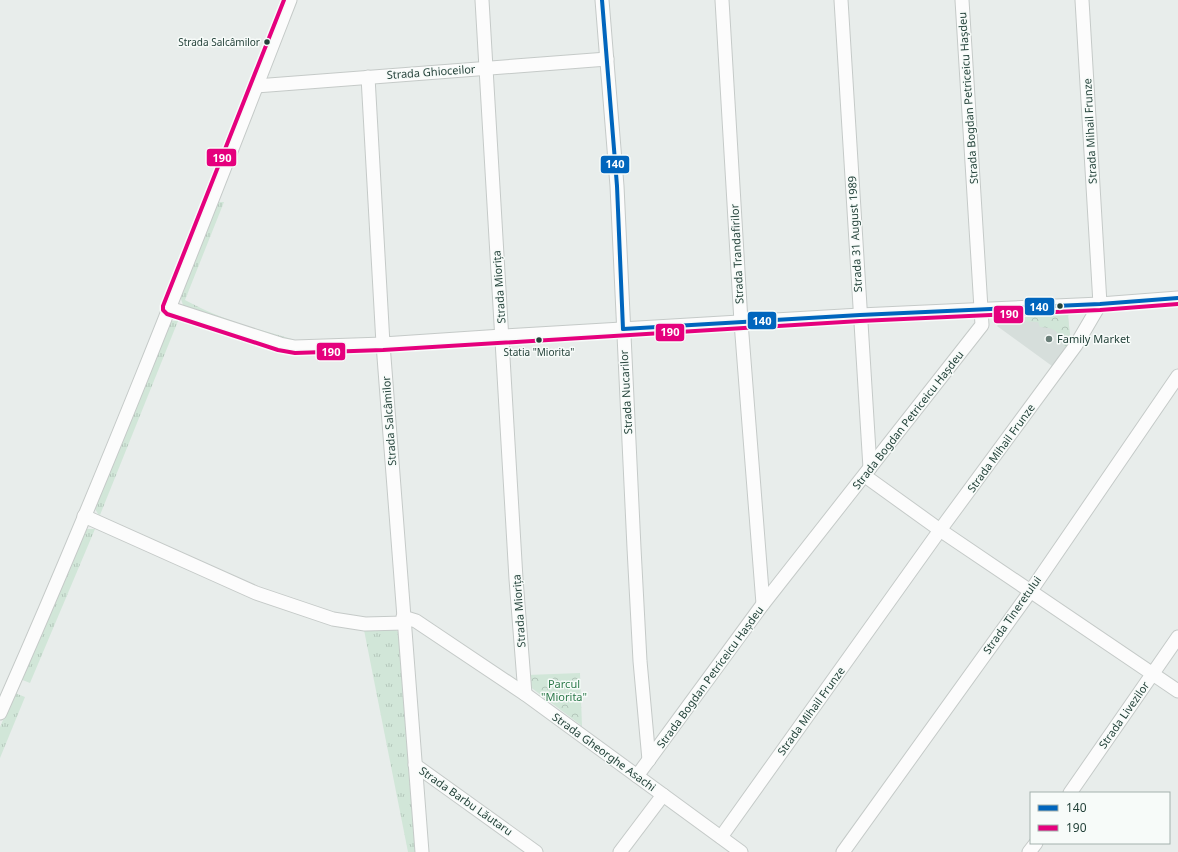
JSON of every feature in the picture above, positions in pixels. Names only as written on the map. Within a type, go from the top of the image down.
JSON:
[{"type":"street","points":[[0,713],[84,516],[169,308],[290,0]]},
{"type":"street","name":"Strada Miorița","points":[[482,0],[516,579],[525,694]]},
{"type":"street","name":"Strada Nucarilor","points":[[602,0],[617,186],[640,661],[649,760]]},
{"type":"street","name":"Strada Trandafirilor","points":[[722,0],[741,322],[763,604]]},
{"type":"street","name":"Strada 31 August 1989","points":[[842,0],[860,315],[867,472]]},
{"type":"street","name":"Strada Bogdan Petriceicu Hașdeu","points":[[637,776],[763,604],[982,325],[962,0]]},
{"type":"street","name":"Strada Mihail Frunze","points":[[721,837],[940,530],[1076,345],[1100,304],[1082,0]]},
{"type":"street","name":"Strada Ghioceilor","points":[[256,86],[607,59]]},
{"type":"street","name":"Strada Salcâmilor","points":[[368,77],[383,344],[422,852]]},
{"type":"street","points":[[169,308],[280,344],[295,347],[383,344],[860,315],[1100,304],[1178,298]]},
{"type":"street","name":"Strada Tineretului","points":[[843,852],[1030,592],[1178,376]]},
{"type":"street","points":[[867,472],[940,530],[1178,691]]},
{"type":"street","points":[[84,516],[256,593],[333,619],[365,624],[404,620]]},
{"type":"street","name":"Strada Gheorghe Asachi","points":[[404,620],[416,621],[525,694],[742,852]]},
{"type":"street","name":"Strada Livezilor","points":[[1071,792],[1178,637]]},
{"type":"street","name":"Strada Barbu Lăutaru","points":[[415,765],[536,852]]},
{"type":"street","points":[[620,852],[663,795]]},
{"type":"shaded area","points":[[1068,314],[1070,343],[1052,366],[997,326],[1002,320],[1001,318]]},
{"type":"green space","points":[[217,202],[224,202],[185,300],[224,318],[292,339],[290,340],[205,314],[183,305],[180,296]]},
{"type":"green space","points":[[1069,313],[1068,317],[1071,342],[1066,348],[1057,332],[1040,327],[1038,322],[999,320],[1002,317]]},
{"type":"green space","points":[[171,321],[178,321],[100,515],[94,507]]},
{"type":"green space","points":[[86,529],[95,529],[30,683],[20,679]]},
{"type":"green space","points":[[393,627],[399,633],[417,852],[408,852],[364,630]]},
{"type":"green space","name":"Parcul \"Miorita\"","points":[[580,673],[582,726],[529,686],[527,675]]},
{"type":"green space","points":[[15,693],[25,697],[0,758],[0,727]]},
{"type":"transit line","name":"190","points":[[284,0],[163,306],[163,310],[167,314],[278,350],[295,353],[383,350],[860,321],[1100,310],[1178,304]]},
{"type":"transit line","name":"140","points":[[602,0],[617,186],[623,329]]},
{"type":"transit line","name":"140","points":[[623,329],[860,315],[1100,304],[1178,298]]},
{"type":"place","name":"Strada Salcâmilor","points":[[267,42]]},
{"type":"place","name":"Family Market","points":[[1049,339]]},
{"type":"place","name":"Statia \"Miorita\"","points":[[539,340]]}]
